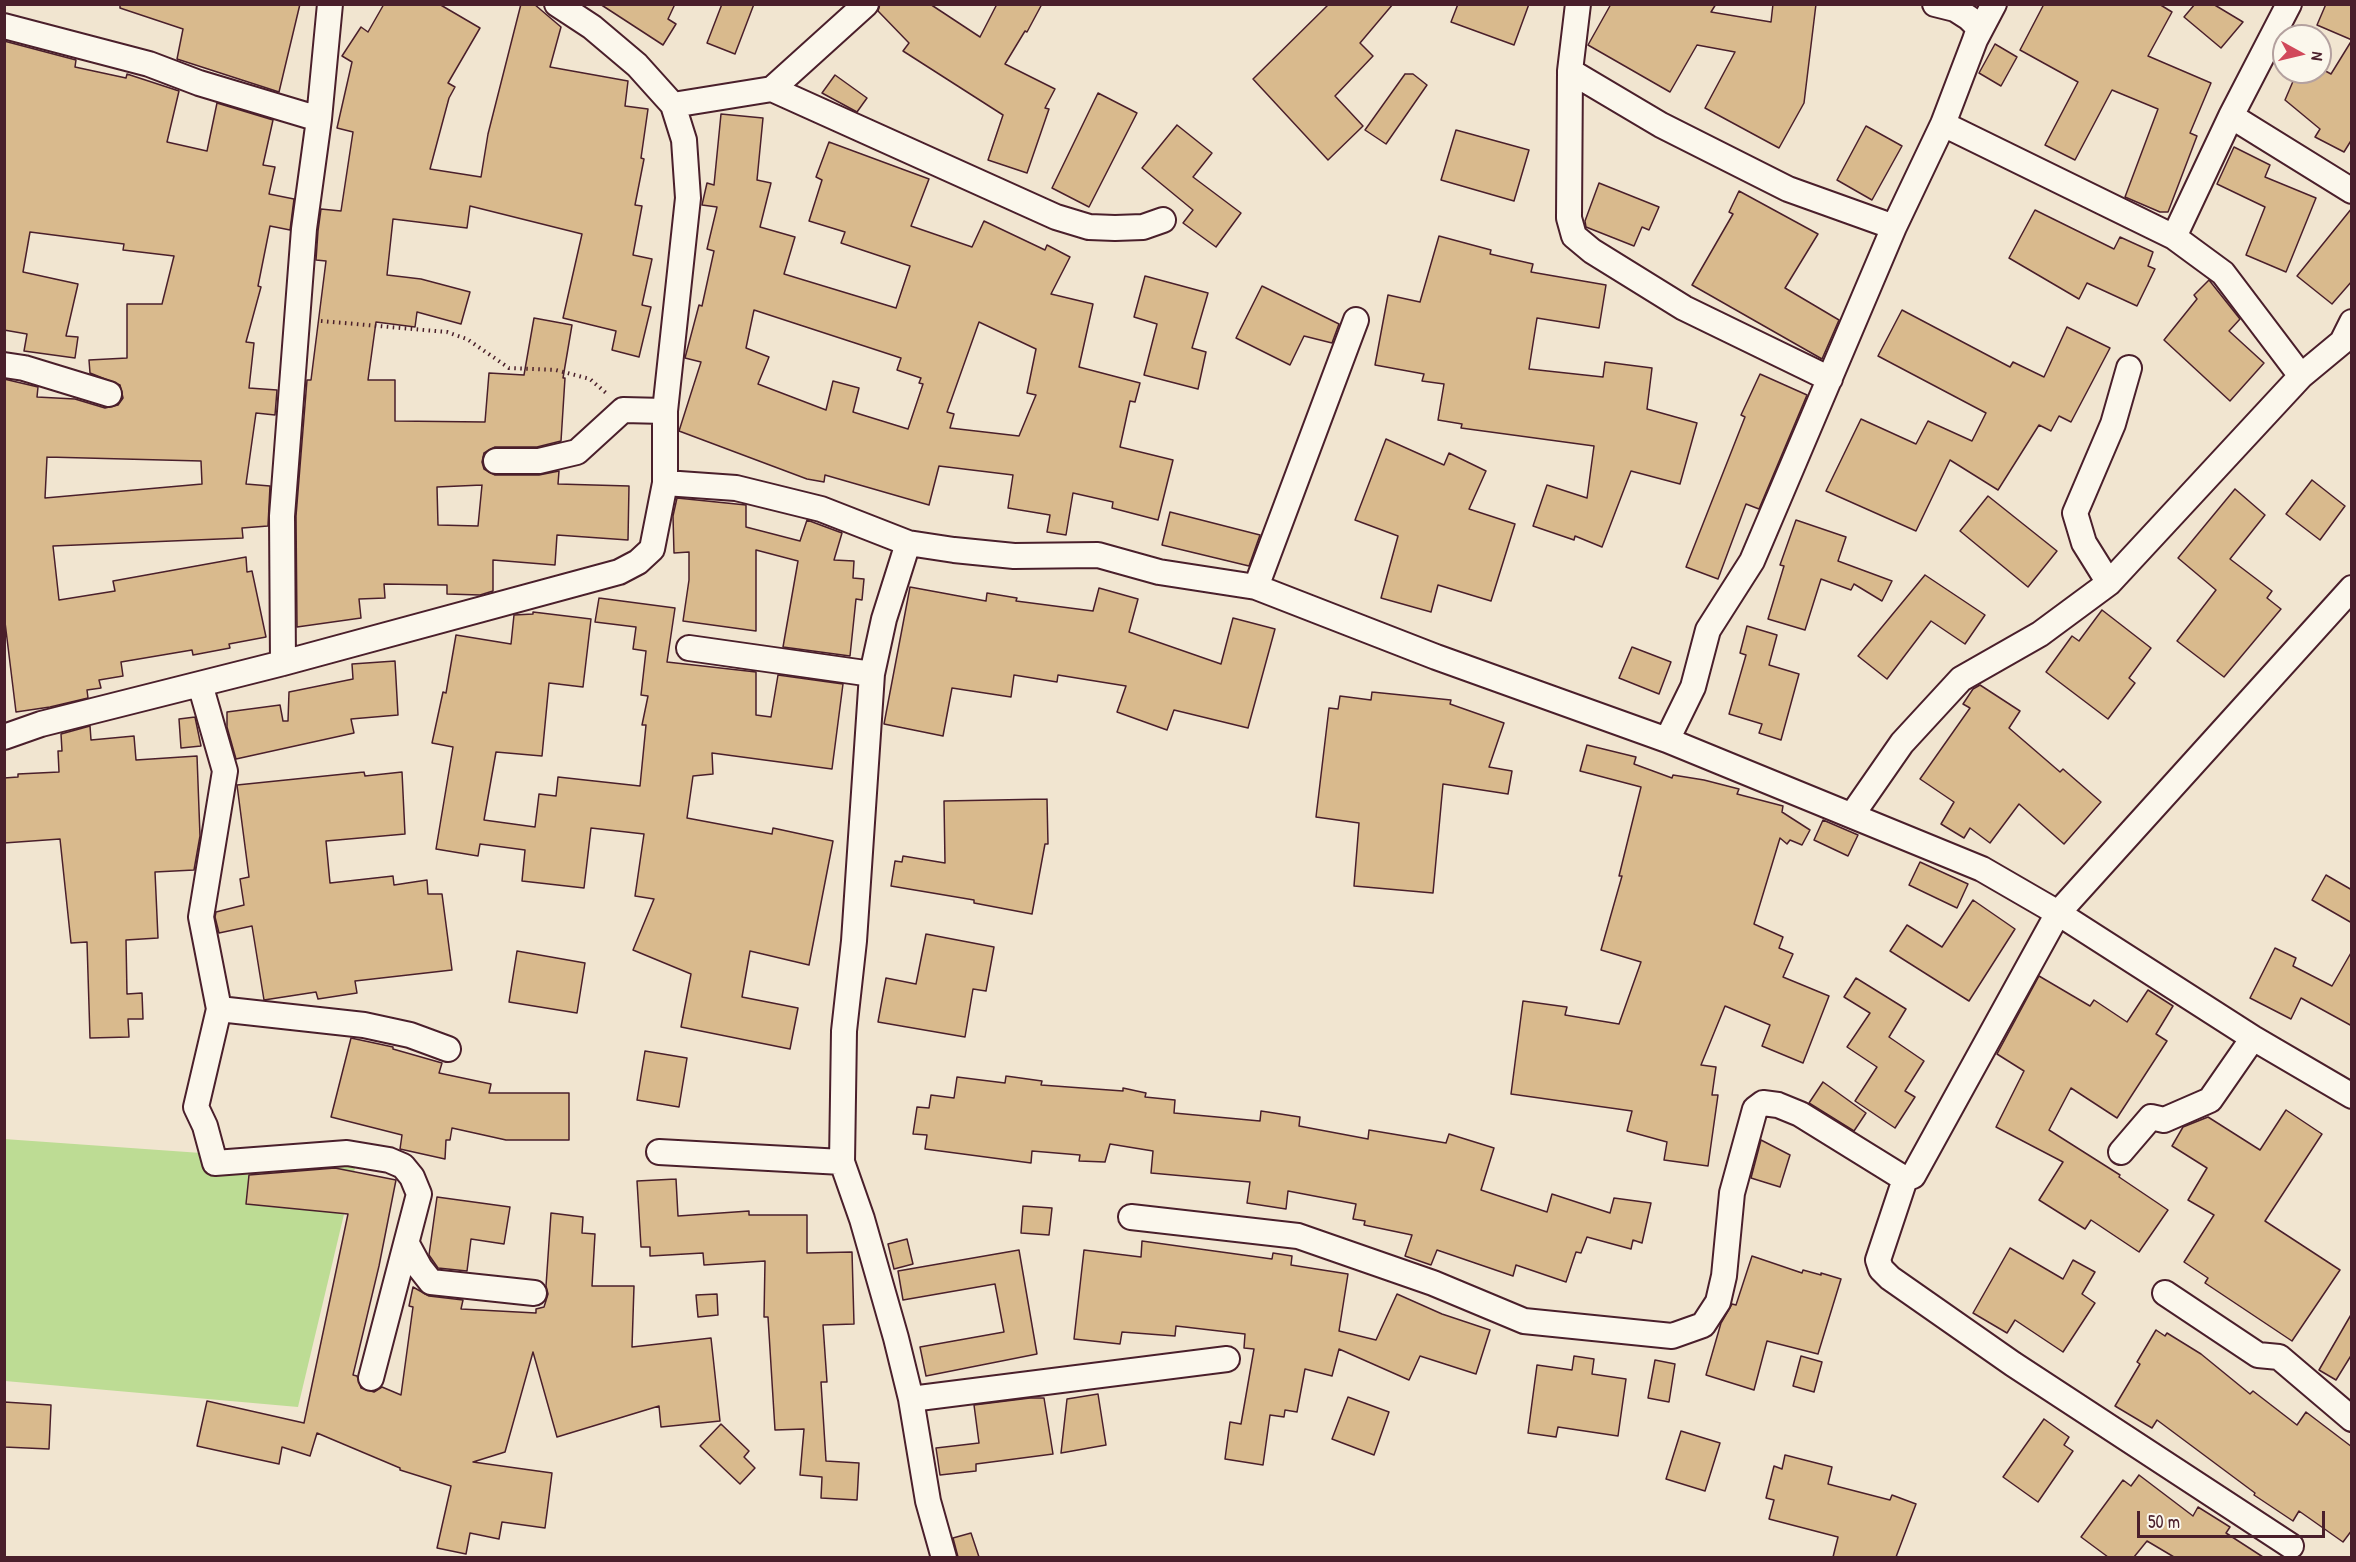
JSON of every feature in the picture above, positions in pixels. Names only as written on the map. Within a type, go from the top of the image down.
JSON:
[{"type":"street","points":[[283,663],[282,516],[304,229],[319,119],[330,4]]},
{"type":"street","points":[[4,737],[41,724],[283,663],[619,572],[638,562],[652,549],[665,483],[665,411],[688,198],[684,140],[673,105],[637,65],[592,27],[557,4]]},
{"type":"street","points":[[673,105],[772,89],[866,4]]},
{"type":"street","points":[[1578,4],[1570,71],[1569,218],[1574,236],[1592,251],[1684,308],[1830,379]]},
{"type":"street","points":[[1667,740],[1693,687],[1708,630],[1752,561],[1894,227],[1942,124],[1975,40],[1979,28],[1969,18],[1955,9],[1935,4]]},
{"type":"street","points":[[1975,40],[1994,4]]},
{"type":"street","points":[[2174,237],[2231,116],[2289,4]]},
{"type":"street","points":[[4,26],[149,64],[199,83],[319,119]]},
{"type":"street","points":[[1570,71],[1661,125],[1788,189],[1894,227]]},
{"type":"street","points":[[772,89],[1056,218],[1089,227],[1143,227],[1163,220]]},
{"type":"street","points":[[2231,116],[2352,191]]},
{"type":"street","points":[[1942,124],[2174,237],[2223,273],[2301,376]]},
{"type":"street","points":[[1256,587],[1356,320]]},
{"type":"street","points":[[1852,815],[1902,743],[1961,679],[2040,634],[2109,583],[2301,376],[2342,342],[2352,322]]},
{"type":"street","points":[[4,365],[24,368],[109,394]]},
{"type":"street","points":[[2109,583],[2084,543],[2075,513],[2113,424],[2130,368]]},
{"type":"street","points":[[496,461],[539,461],[577,452],[623,410],[665,411]]},
{"type":"street","points":[[665,483],[747,490],[821,509],[909,543],[954,550],[1014,555],[1098,555],[1159,572],[1256,587],[1436,657],[1667,740],[1982,869],[2058,913],[2253,1038],[2348,1087]]},
{"type":"street","points":[[909,543],[884,619],[872,674],[854,941],[844,1031],[842,1162],[865,1230],[910,1399],[928,1501],[944,1557]]},
{"type":"street","points":[[1905,1179],[1913,1176],[2058,913],[2352,588]]},
{"type":"street","points":[[689,648],[872,674]]},
{"type":"street","points":[[201,684],[225,771],[201,917],[219,1009],[196,1107],[205,1126],[215,1162],[347,1153],[389,1160],[403,1166],[412,1176],[419,1194],[371,1378]]},
{"type":"street","points":[[219,1009],[364,1025],[410,1035],[448,1049]]},
{"type":"street","points":[[2121,1152],[2151,1117],[2164,1120],[2210,1100],[2253,1038]]},
{"type":"street","points":[[1131,1217],[1298,1236],[1413,1275],[1524,1321],[1672,1336],[1702,1325],[1718,1302],[1724,1276],[1732,1193],[1755,1108],[1763,1103],[1778,1105],[1800,1114],[1905,1179]]},
{"type":"street","points":[[658,1152],[842,1162]]},
{"type":"street","points":[[1905,1179],[1878,1260],[1881,1269],[1890,1278],[2013,1364],[2291,1546]]},
{"type":"street","points":[[407,1244],[420,1268],[431,1282],[534,1293]]},
{"type":"street","points":[[2165,1293],[2258,1355],[2279,1357],[2352,1419]]},
{"type":"street","points":[[910,1399],[1227,1359]]},
{"type":"path","points":[[298,319],[447,332],[467,339],[509,368],[556,369],[590,379],[623,410]]},
{"type":"green space","points":[[4,1139],[356,1164],[298,1407],[5,1381]]},
{"type":"building","points":[[120,4],[300,4],[279,92],[177,59],[183,29],[120,8]]},
{"type":"building","points":[[384,4],[439,4],[480,28],[448,83],[455,87],[449,98],[430,169],[481,177],[488,134],[521,4],[534,4],[561,27],[550,67],[628,81],[625,106],[648,109],[641,158],[644,159],[635,205],[642,206],[633,255],[652,259],[642,305],[651,307],[639,357],[612,350],[616,331],[563,318],[582,234],[470,206],[467,228],[393,219],[387,275],[421,279],[470,292],[461,324],[417,312],[415,327],[376,322],[368,380],[395,380],[395,421],[485,422],[489,373],[524,375],[534,318],[572,325],[563,378],[565,378],[561,441],[537,447],[495,447],[484,453],[482,462],[484,469],[495,475],[539,475],[559,471],[558,484],[629,486],[628,540],[557,535],[555,565],[493,560],[493,591],[480,595],[447,594],[447,585],[384,584],[385,598],[359,599],[361,618],[297,627],[296,516],[307,380],[311,380],[326,261],[316,260],[318,231],[321,209],[341,211],[353,132],[337,128],[352,62],[342,56],[361,27],[368,32]],"holes":[[[482,485],[478,526],[438,525],[437,487]]]},
{"type":"building","points":[[600,4],[675,4],[668,19],[676,24],[663,45]]},
{"type":"building","points":[[722,4],[754,4],[735,54],[707,43]]},
{"type":"building","points":[[880,4],[930,4],[980,37],[997,4],[1042,4],[1027,32],[1025,31],[1005,64],[1055,89],[1045,108],[1049,109],[1027,173],[988,160],[1003,115],[903,51],[909,43],[878,11]]},
{"type":"building","points":[[1329,4],[1393,4],[1360,43],[1373,56],[1335,96],[1363,126],[1328,160],[1253,79]]},
{"type":"building","points":[[1458,4],[1529,4],[1514,45],[1451,22]]},
{"type":"building","points":[[1611,4],[1716,4],[1711,12],[1771,22],[1773,4],[1816,4],[1804,103],[1779,148],[1705,108],[1735,52],[1697,45],[1670,92],[1588,45]]},
{"type":"building","points":[[2044,4],[2159,4],[2172,12],[2148,56],[2211,83],[2190,133],[2197,136],[2168,212],[2160,212],[2125,197],[2158,109],[2112,90],[2075,160],[2045,145],[2078,82],[2020,50]]},
{"type":"building","points":[[2195,4],[2213,4],[2243,22],[2221,48],[2184,17]]},
{"type":"building","points":[[2326,4],[2352,4],[2352,40],[2332,31],[2332,24],[2317,24]]},
{"type":"building","points":[[2352,40],[2352,139],[2344,152],[2315,137],[2320,129],[2285,100],[2292,84],[2332,84],[2332,72]]},
{"type":"building","points":[[4,41],[76,60],[75,67],[126,78],[127,74],[179,91],[167,142],[207,151],[217,103],[273,120],[263,165],[275,167],[269,194],[294,199],[290,230],[270,226],[258,286],[261,287],[246,342],[254,343],[249,388],[277,390],[275,415],[256,413],[246,484],[270,486],[268,526],[242,528],[243,538],[53,546],[59,600],[115,591],[113,581],[246,557],[247,572],[252,571],[266,637],[229,644],[230,648],[193,655],[192,650],[121,662],[123,676],[99,680],[101,688],[87,690],[88,698],[16,712],[4,614],[4,379],[38,387],[37,397],[75,399],[105,408],[118,405],[123,398],[120,385],[90,373],[89,360],[127,358],[127,304],[162,304],[174,256],[123,250],[124,244],[30,232],[23,272],[78,284],[66,336],[78,337],[75,358],[24,351],[27,334],[4,330]],"holes":[[[47,457],[201,461],[202,484],[45,498]]]},
{"type":"building","points":[[1995,44],[2017,57],[2001,86],[1979,73]]},
{"type":"building","points":[[1405,74],[1413,74],[1427,85],[1386,144],[1365,130]]},
{"type":"building","points":[[835,75],[867,98],[857,112],[822,93]]},
{"type":"building","points":[[1098,93],[1137,113],[1089,207],[1052,188]]},
{"type":"building","points":[[721,114],[763,118],[757,180],[771,183],[760,227],[795,237],[784,274],[896,308],[910,266],[841,243],[845,232],[809,221],[822,180],[816,177],[829,142],[929,179],[911,226],[972,247],[984,221],[1045,250],[1047,245],[1070,257],[1051,294],[1093,304],[1079,367],[1140,383],[1135,402],[1130,401],[1120,447],[1173,460],[1158,520],[1112,508],[1113,502],[1073,493],[1066,535],[1047,532],[1050,515],[1008,508],[1013,475],[939,466],[929,505],[825,475],[824,482],[807,479],[679,431],[701,362],[685,358],[699,305],[702,306],[714,251],[707,249],[717,207],[702,205],[707,183],[714,185]],"holes":[[[754,310],[901,358],[897,370],[921,378],[919,383],[923,384],[908,429],[853,412],[859,388],[833,381],[826,410],[758,384],[769,357],[746,348]],[[979,322],[1036,349],[1027,393],[1036,395],[1019,436],[950,428],[954,414],[947,412]]]},
{"type":"building","points":[[1177,125],[1212,153],[1193,177],[1241,213],[1216,247],[1183,223],[1193,210],[1142,168]]},
{"type":"building","points":[[1866,126],[1902,146],[1872,200],[1837,180]]},
{"type":"building","points":[[1456,130],[1529,150],[1514,201],[1441,180]]},
{"type":"building","points":[[2234,147],[2270,165],[2265,177],[2316,198],[2286,272],[2246,255],[2265,207],[2217,184]]},
{"type":"building","points":[[1599,183],[1659,207],[1649,230],[1642,227],[1634,246],[1586,227],[1585,221]]},
{"type":"building","points":[[1739,191],[1818,234],[1785,288],[1839,320],[1822,359],[1692,285],[1733,214],[1729,212]]},
{"type":"building","points":[[2352,208],[2352,281],[2332,304],[2297,276]]},
{"type":"building","points":[[2035,210],[2114,249],[2120,237],[2153,252],[2148,266],[2155,269],[2137,306],[2087,283],[2079,299],[2009,258]]},
{"type":"building","points":[[1439,236],[1491,250],[1490,254],[1533,264],[1531,272],[1606,285],[1599,328],[1537,318],[1529,369],[1603,377],[1605,362],[1652,368],[1647,409],[1697,423],[1680,484],[1631,471],[1602,547],[1575,536],[1574,540],[1533,526],[1547,485],[1587,498],[1594,446],[1461,428],[1462,424],[1438,420],[1444,384],[1422,381],[1424,374],[1375,365],[1388,295],[1420,302]]},
{"type":"building","points":[[1145,276],[1208,293],[1192,348],[1206,352],[1198,389],[1144,375],[1157,324],[1134,317]]},
{"type":"building","points":[[2209,280],[2240,319],[2229,331],[2264,363],[2230,401],[2164,340],[2197,299],[2194,295]]},
{"type":"building","points":[[1262,286],[1339,324],[1332,343],[1304,336],[1290,365],[1236,338]]},
{"type":"building","points":[[1902,310],[2010,367],[2013,362],[2044,377],[2067,327],[2110,348],[2071,422],[2059,416],[2051,431],[2039,425],[1998,490],[1950,460],[1916,531],[1826,491],[1861,419],[1916,444],[1928,421],[1972,441],[1986,413],[1878,356]]},
{"type":"building","points":[[1760,374],[1807,395],[1759,509],[1746,504],[1718,579],[1686,567],[1745,417],[1741,415]]},
{"type":"building","points":[[1386,439],[1444,465],[1449,453],[1486,471],[1469,509],[1515,524],[1491,601],[1438,585],[1431,612],[1381,598],[1398,536],[1355,520]]},
{"type":"building","points":[[2312,480],[2345,506],[2320,540],[2286,514]]},
{"type":"building","points":[[2235,489],[2265,515],[2230,559],[2272,591],[2267,598],[2281,609],[2224,677],[2177,641],[2216,590],[2178,558]]},
{"type":"building","points":[[1988,496],[2057,551],[2028,587],[1960,531]]},
{"type":"building","points":[[677,498],[746,505],[746,527],[800,541],[807,520],[842,533],[834,560],[854,561],[853,578],[864,579],[862,600],[856,599],[850,656],[783,647],[798,561],[756,550],[756,631],[683,621],[689,580],[689,552],[674,553],[673,516]]},
{"type":"building","points":[[1170,512],[1260,535],[1249,566],[1162,545]]},
{"type":"building","points":[[1796,520],[1846,537],[1838,561],[1892,581],[1882,601],[1854,584],[1851,590],[1821,579],[1805,630],[1768,619],[1784,566],[1780,565]]},
{"type":"building","points":[[1925,575],[1985,615],[1965,644],[1931,621],[1887,679],[1858,656]]},
{"type":"building","points":[[910,587],[986,601],[987,593],[1017,598],[1016,601],[1093,611],[1099,588],[1138,599],[1129,632],[1221,664],[1233,618],[1275,629],[1248,728],[1174,710],[1167,730],[1117,712],[1126,686],[1058,675],[1057,682],[1014,675],[1011,697],[952,688],[943,736],[884,724]]},
{"type":"building","points":[[599,598],[675,608],[667,662],[756,672],[756,715],[771,717],[778,675],[843,684],[832,769],[712,753],[713,774],[693,776],[687,818],[772,834],[773,828],[833,841],[809,965],[750,951],[742,997],[798,1008],[790,1049],[681,1027],[691,974],[633,950],[654,899],[635,896],[644,834],[591,828],[584,888],[522,881],[525,850],[480,844],[478,856],[436,849],[453,747],[432,743],[443,692],[446,693],[456,635],[511,644],[514,615],[533,614],[533,612],[591,619],[583,687],[549,683],[542,756],[496,752],[484,820],[535,827],[539,794],[556,796],[558,777],[640,786],[646,725],[642,725],[648,696],[641,695],[646,651],[633,649],[636,627],[595,622]]},
{"type":"building","points":[[2102,610],[2151,648],[2129,678],[2135,683],[2108,719],[2046,672],[2072,636],[2079,641]]},
{"type":"building","points":[[1747,626],[1777,635],[1769,665],[1799,674],[1781,740],[1759,733],[1762,724],[1729,714],[1746,655],[1740,653]]},
{"type":"building","points":[[1632,647],[1671,662],[1659,694],[1619,678]]},
{"type":"building","points":[[395,661],[398,715],[351,719],[354,733],[236,759],[227,727],[227,712],[280,705],[283,721],[288,721],[289,692],[353,679],[352,664]]},
{"type":"building","points":[[1980,685],[2020,711],[2009,728],[2060,772],[2063,769],[2101,802],[2064,844],[2019,804],[1990,843],[1970,828],[1964,838],[1941,824],[1954,802],[1920,779],[1970,708],[1963,704],[1973,689]]},
{"type":"building","points":[[1372,692],[1451,700],[1450,704],[1504,723],[1489,767],[1512,771],[1508,794],[1443,784],[1433,893],[1354,886],[1359,823],[1316,817],[1329,708],[1338,709],[1340,696],[1371,700]]},
{"type":"building","points":[[195,717],[201,746],[181,748],[179,719]]},
{"type":"building","points":[[90,726],[91,740],[134,736],[136,760],[197,756],[200,836],[194,870],[155,872],[158,938],[126,940],[127,994],[142,993],[143,1019],[128,1019],[129,1037],[90,1038],[87,942],[71,943],[60,839],[4,843],[4,778],[18,777],[18,774],[59,772],[58,751],[62,751],[61,734]]},
{"type":"building","points":[[1587,745],[1636,757],[1634,764],[1672,778],[1673,775],[1704,780],[1739,789],[1737,794],[1783,806],[1782,812],[1810,830],[1802,845],[1790,840],[1787,844],[1780,838],[1754,924],[1783,937],[1779,948],[1793,954],[1783,977],[1829,996],[1803,1063],[1762,1046],[1770,1025],[1725,1006],[1701,1065],[1716,1067],[1712,1095],[1718,1095],[1708,1166],[1664,1160],[1667,1142],[1627,1131],[1632,1111],[1511,1094],[1523,1001],[1567,1007],[1565,1015],[1619,1024],[1641,962],[1601,950],[1622,876],[1619,876],[1641,787],[1580,771]]},
{"type":"building","points":[[364,772],[365,776],[402,772],[405,834],[326,841],[330,883],[393,876],[394,885],[427,880],[428,894],[442,894],[452,970],[355,981],[357,993],[318,999],[316,992],[264,1000],[252,926],[219,933],[215,917],[216,912],[244,905],[240,879],[249,877],[237,785]]},
{"type":"building","points":[[1047,799],[1048,844],[1045,844],[1032,914],[974,903],[974,900],[891,886],[895,861],[902,862],[903,856],[945,863],[944,801]]},
{"type":"building","points":[[1823,820],[1858,835],[1848,856],[1814,840]]},
{"type":"building","points":[[1920,862],[1968,884],[1957,908],[1909,885]]},
{"type":"building","points":[[2326,875],[2352,890],[2352,923],[2312,900]]},
{"type":"building","points":[[1973,900],[2015,929],[1969,1001],[1890,951],[1907,925],[1942,947]]},
{"type":"building","points":[[926,934],[994,947],[986,991],[973,989],[965,1037],[878,1022],[886,978],[916,984]]},
{"type":"building","points":[[2275,948],[2296,958],[2293,966],[2332,986],[2352,951],[2352,1026],[2301,998],[2291,1019],[2250,998]]},
{"type":"building","points":[[517,951],[585,963],[577,1013],[509,1002]]},
{"type":"building","points":[[2039,976],[2090,1006],[2094,1000],[2127,1022],[2148,990],[2173,1006],[2156,1034],[2167,1041],[2117,1118],[2071,1088],[2049,1130],[2120,1175],[2119,1177],[2168,1210],[2139,1252],[2091,1220],[2085,1229],[2039,1200],[2063,1162],[1996,1127],[2024,1071],[1997,1054]]},
{"type":"building","points":[[1856,978],[1906,1009],[1889,1037],[1924,1061],[1905,1091],[1915,1097],[1895,1128],[1855,1101],[1877,1067],[1847,1047],[1870,1013],[1844,997]]},
{"type":"building","points":[[351,1038],[393,1047],[393,1049],[442,1063],[439,1073],[491,1084],[489,1093],[569,1093],[569,1140],[506,1140],[452,1128],[450,1140],[446,1140],[445,1159],[400,1149],[402,1135],[331,1117]]},
{"type":"building","points":[[645,1051],[687,1058],[679,1107],[637,1100]]},
{"type":"building","points":[[1006,1076],[1042,1081],[1041,1085],[1123,1091],[1123,1088],[1146,1093],[1145,1097],[1175,1100],[1174,1113],[1260,1121],[1261,1111],[1300,1117],[1299,1126],[1368,1139],[1369,1130],[1446,1143],[1449,1134],[1494,1148],[1481,1190],[1547,1212],[1552,1194],[1610,1213],[1614,1198],[1651,1203],[1642,1243],[1633,1240],[1631,1249],[1587,1237],[1581,1253],[1576,1252],[1566,1282],[1516,1265],[1513,1276],[1437,1250],[1431,1265],[1405,1256],[1412,1235],[1364,1225],[1365,1221],[1353,1219],[1356,1204],[1288,1191],[1286,1209],[1247,1203],[1250,1182],[1151,1173],[1153,1151],[1110,1144],[1105,1162],[1079,1161],[1080,1155],[1032,1151],[1031,1163],[925,1149],[927,1135],[913,1134],[917,1107],[929,1108],[931,1095],[954,1098],[957,1077],[1005,1083]]},
{"type":"building","points":[[1823,1082],[1866,1113],[1854,1131],[1809,1103]]},
{"type":"building","points":[[2286,1110],[2322,1134],[2265,1221],[2340,1270],[2292,1341],[2205,1283],[2208,1278],[2184,1262],[2214,1215],[2188,1200],[2207,1168],[2172,1146],[2183,1127],[2208,1117],[2260,1150]]},
{"type":"building","points":[[1761,1140],[1790,1155],[1780,1187],[1751,1178]]},
{"type":"building","points":[[335,1168],[396,1180],[379,1266],[353,1375],[357,1376],[361,1388],[374,1392],[382,1387],[401,1395],[413,1307],[409,1306],[413,1287],[429,1296],[463,1300],[461,1309],[536,1313],[536,1309],[544,1307],[548,1294],[546,1286],[551,1213],[583,1217],[582,1233],[595,1234],[592,1286],[634,1286],[632,1347],[711,1338],[720,1421],[661,1427],[659,1406],[557,1437],[533,1352],[505,1452],[473,1462],[552,1473],[545,1528],[502,1522],[499,1539],[470,1533],[466,1554],[437,1548],[451,1486],[400,1470],[400,1468],[317,1433],[310,1456],[282,1447],[279,1464],[197,1446],[207,1401],[304,1423],[348,1214],[246,1204],[249,1175]]},
{"type":"building","points":[[676,1179],[678,1216],[749,1211],[749,1215],[807,1215],[807,1253],[852,1252],[854,1324],[823,1325],[827,1382],[821,1382],[826,1461],[859,1463],[857,1500],[821,1498],[822,1477],[800,1475],[804,1429],[775,1430],[768,1317],[764,1317],[765,1261],[704,1265],[703,1253],[650,1256],[650,1247],[641,1247],[637,1181]]},
{"type":"building","points":[[437,1197],[510,1207],[504,1244],[471,1239],[467,1271],[438,1268],[429,1255]]},
{"type":"building","points":[[1023,1206],[1052,1208],[1049,1235],[1021,1233]]},
{"type":"building","points":[[907,1239],[913,1264],[894,1269],[888,1244]]},
{"type":"building","points":[[1142,1241],[1272,1259],[1273,1253],[1292,1256],[1291,1265],[1348,1274],[1339,1331],[1376,1340],[1397,1294],[1442,1314],[1490,1330],[1476,1374],[1420,1356],[1409,1380],[1339,1349],[1332,1376],[1305,1369],[1297,1412],[1285,1410],[1284,1417],[1270,1415],[1263,1465],[1225,1459],[1230,1422],[1241,1424],[1254,1349],[1244,1348],[1245,1334],[1176,1326],[1175,1336],[1122,1332],[1120,1344],[1074,1339],[1084,1250],[1141,1257]]},
{"type":"building","points":[[2010,1248],[2063,1279],[2073,1260],[2095,1272],[2082,1294],[2095,1303],[2063,1352],[2015,1320],[2007,1333],[1973,1313]]},
{"type":"building","points":[[1019,1250],[1037,1354],[926,1376],[920,1347],[1004,1332],[995,1284],[903,1300],[898,1271]]},
{"type":"building","points":[[1752,1256],[1802,1273],[1803,1270],[1841,1279],[1818,1354],[1767,1341],[1754,1390],[1706,1375],[1721,1323],[1732,1304],[1736,1305]]},
{"type":"building","points":[[717,1294],[718,1315],[698,1317],[696,1295]]},
{"type":"building","points":[[2352,1313],[2352,1354],[2336,1380],[2319,1370]]},
{"type":"building","points":[[2156,1330],[2165,1336],[2167,1333],[2201,1354],[2250,1394],[2253,1391],[2297,1425],[2306,1412],[2352,1447],[2352,1530],[2343,1542],[2299,1511],[2293,1521],[2254,1495],[2255,1493],[2157,1420],[2152,1428],[2115,1406],[2140,1364],[2137,1362]]},
{"type":"building","points":[[1574,1356],[1594,1359],[1592,1374],[1626,1379],[1618,1436],[1558,1427],[1556,1437],[1528,1433],[1537,1365],[1572,1370]]},
{"type":"building","points":[[1801,1356],[1822,1362],[1814,1392],[1793,1386]]},
{"type":"building","points":[[1655,1360],[1675,1364],[1669,1402],[1648,1398]]},
{"type":"building","points":[[1098,1394],[1106,1445],[1061,1453],[1067,1399]]},
{"type":"building","points":[[1348,1397],[1389,1412],[1374,1455],[1332,1439]]},
{"type":"building","points":[[1044,1398],[1053,1454],[976,1464],[976,1471],[940,1475],[936,1448],[979,1443],[974,1405]]},
{"type":"building","points":[[4,1402],[51,1405],[49,1449],[4,1447]]},
{"type":"building","points":[[2044,1419],[2069,1437],[2064,1445],[2073,1451],[2038,1502],[2003,1477]]},
{"type":"building","points":[[721,1424],[749,1451],[744,1457],[755,1468],[740,1484],[700,1446]]},
{"type":"building","points":[[1681,1431],[1720,1443],[1705,1491],[1666,1479]]},
{"type":"building","points":[[1785,1455],[1832,1467],[1828,1484],[1890,1500],[1892,1495],[1916,1504],[1896,1557],[1833,1557],[1838,1537],[1769,1519],[1774,1500],[1766,1498],[1774,1466],[1782,1469]]},
{"type":"building","points":[[2139,1475],[2193,1516],[2198,1507],[2230,1527],[2226,1533],[2263,1557],[2174,1557],[2147,1541],[2134,1557],[2108,1557],[2081,1537],[2123,1480],[2131,1486]]},
{"type":"building","points":[[971,1533],[979,1557],[958,1557],[953,1538]]}]
